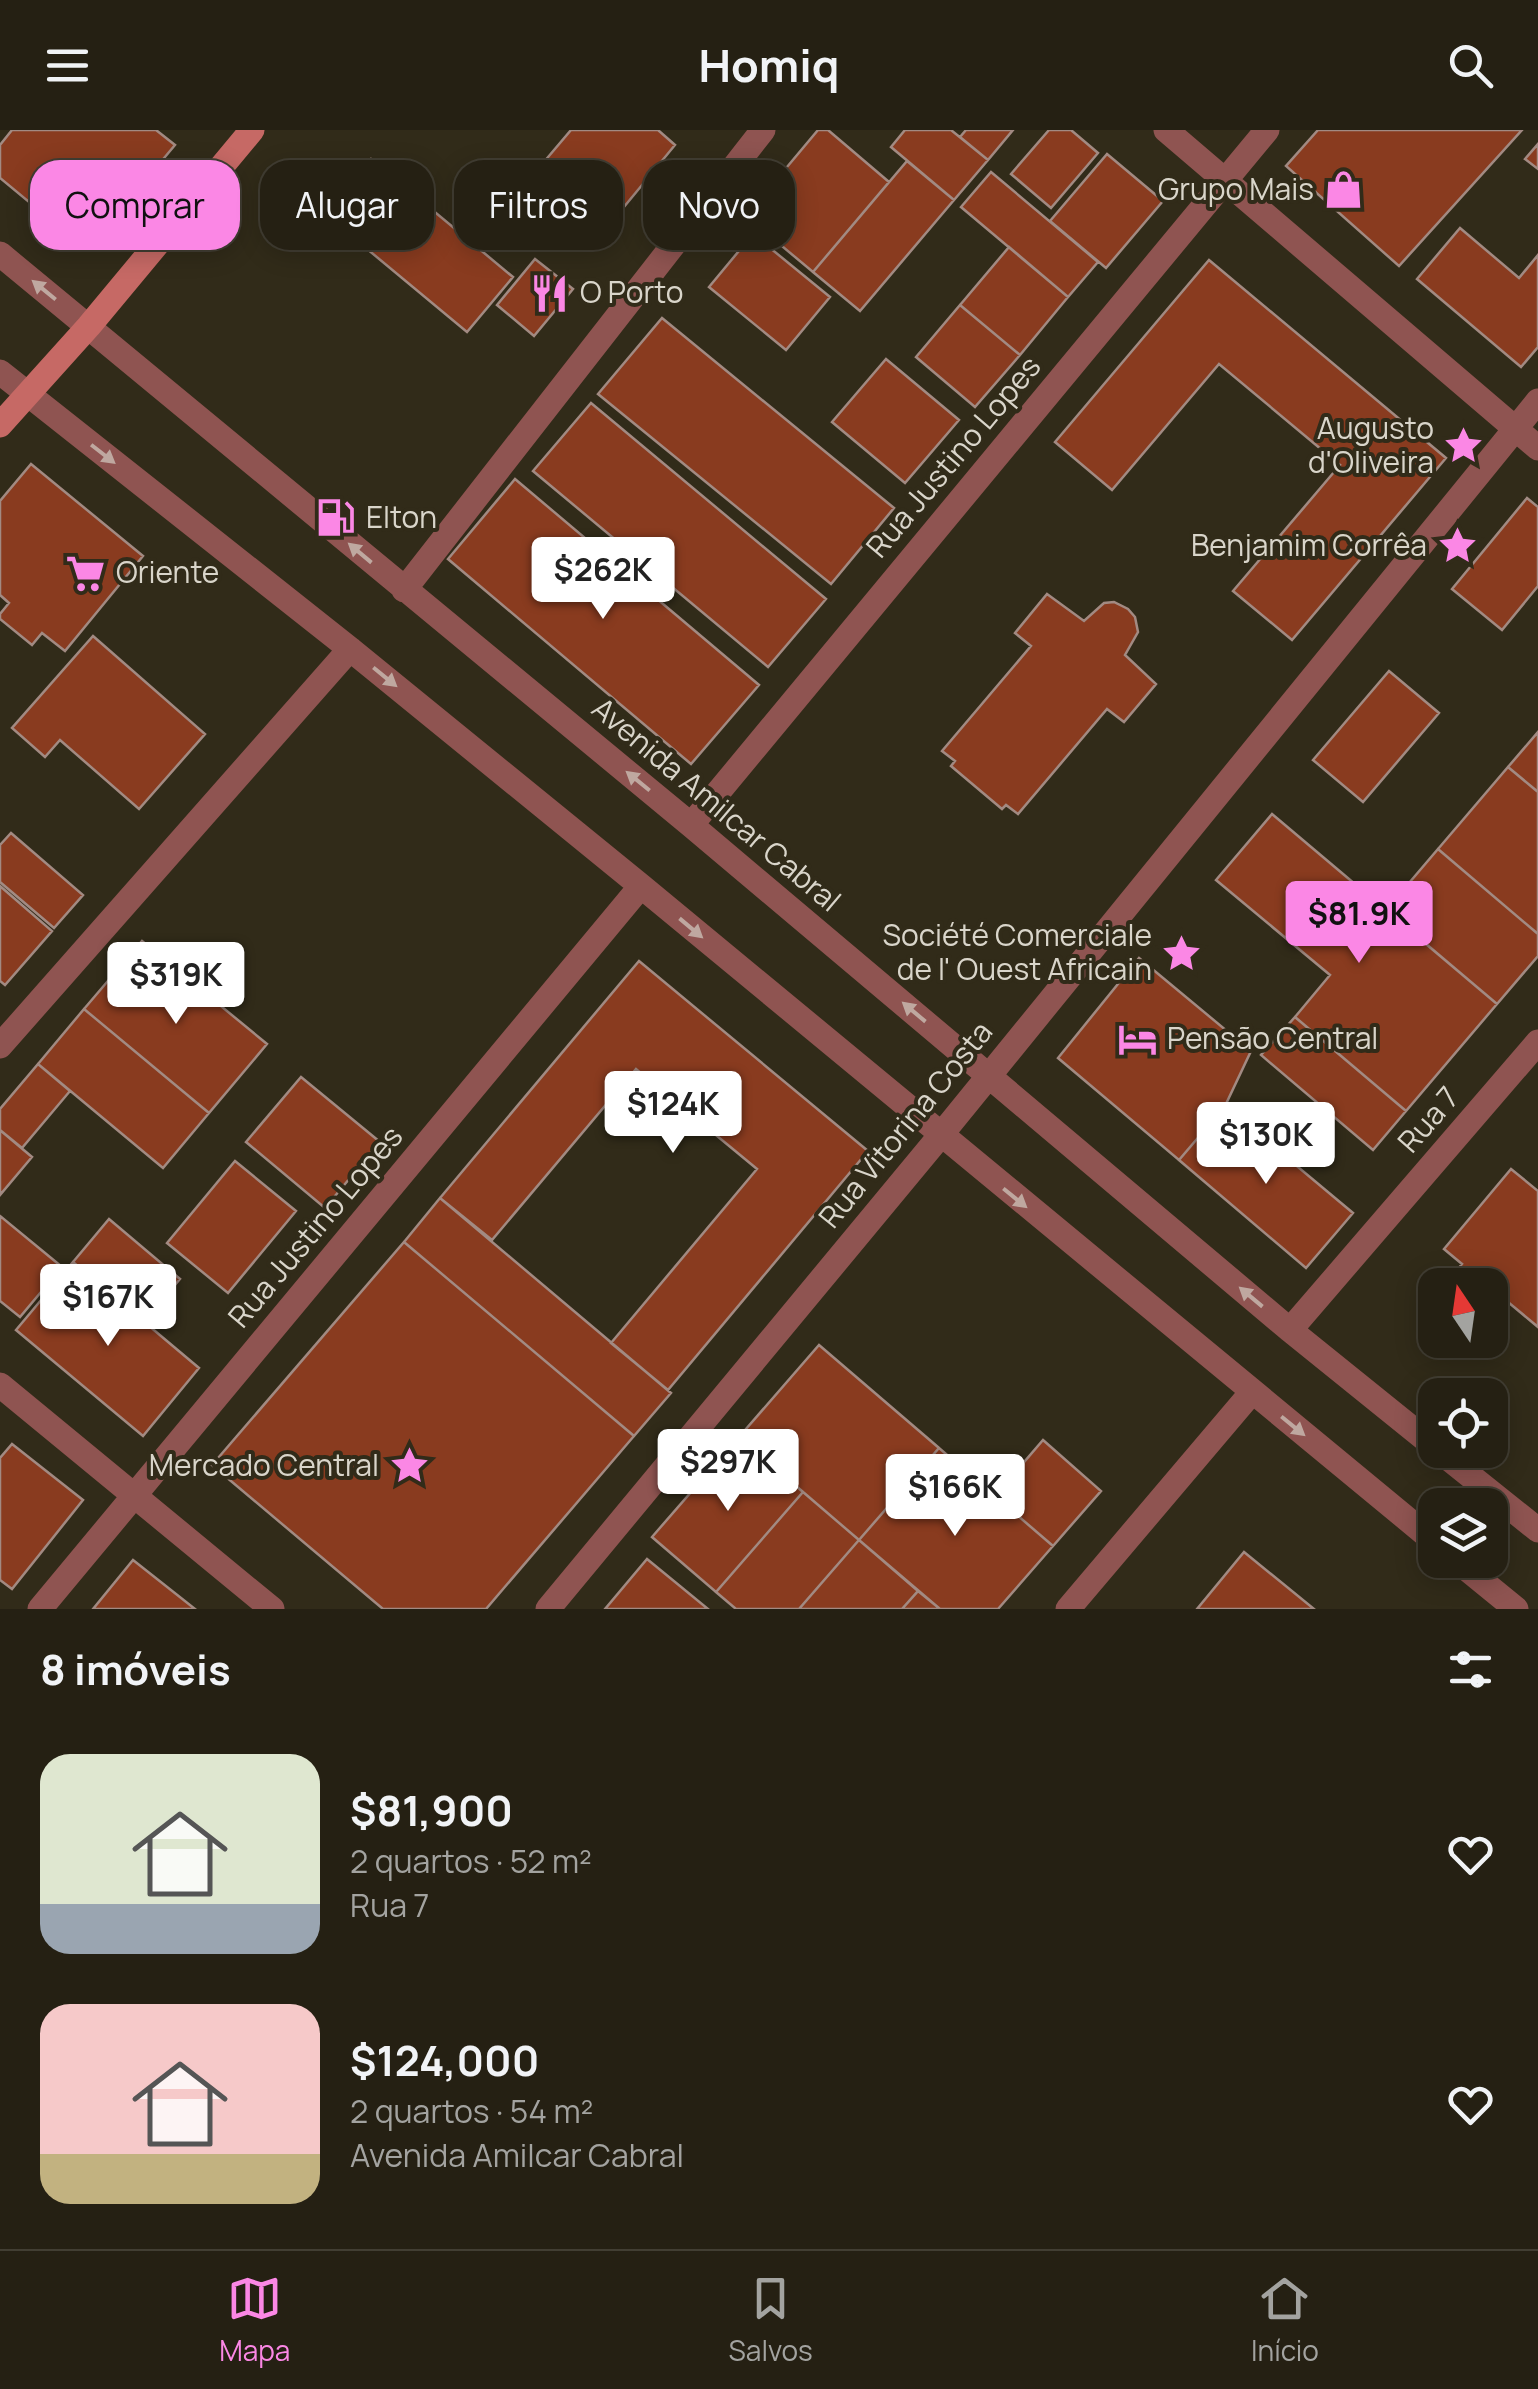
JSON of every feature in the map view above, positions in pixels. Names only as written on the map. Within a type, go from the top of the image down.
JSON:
[{"type":"street","points":[[0,425],[252,130]]},
{"type":"street","points":[[404,590],[763,130]]},
{"type":"street","points":[[1166,130],[1538,448]]},
{"type":"street","name":"Rua Justino Lopes","points":[[691,825],[1267,130]]},
{"type":"street","name":"Avenida Amilcar Cabral","points":[[0,254],[1418,1434]]},
{"type":"street","points":[[0,372],[641,886],[1418,1528]]},
{"type":"street","name":"Rua Vitorina Costa","points":[[548,1609],[940,1136],[1512,428],[1538,401]]},
{"type":"street","points":[[0,1046],[350,649]]},
{"type":"street","name":"Rua Justino Lopes","points":[[40,1609],[641,886]]},
{"type":"street","name":"Rua 7","points":[[1290,1330],[1538,1042]]},
{"type":"street","points":[[0,1385],[272,1609]]},
{"type":"street","points":[[1068,1609],[1252,1392]]},
{"type":"street","name":"Avenida Amilcar Cabral","points":[[1461,1468],[1538,1530]]},
{"type":"street","points":[[1478,1578],[1516,1609]]},
{"type":"building","points":[[12,130],[156,130],[175,145],[162,160],[30,160],[30,203],[0,178],[0,145]]},
{"type":"building","points":[[571,130],[658,130],[675,145],[663,160],[643,160],[643,184],[623,208],[623,160],[546,160]]},
{"type":"building","points":[[818,130],[828,130],[889,182],[813,272],[787,250],[795,250],[793,160]]},
{"type":"building","points":[[905,130],[951,130],[988,160],[954,200],[891,147]]},
{"type":"building","points":[[966,130],[1013,130],[988,160],[960,137]]},
{"type":"building","points":[[1049,130],[1071,130],[1098,153],[1051,208],[1011,174]]},
{"type":"building","points":[[1318,130],[1522,130],[1399,266],[1286,166]]},
{"type":"building","points":[[1538,144],[1538,169],[1525,159]]},
{"type":"building","points":[[1107,154],[1163,201],[1106,268],[1050,221]]},
{"type":"building","points":[[907,161],[954,200],[860,311],[813,272]]},
{"type":"building","points":[[991,172],[1098,262],[1068,297],[961,207]]},
{"type":"building","points":[[434,211],[454,228],[454,250],[481,250],[513,277],[467,332],[368,250],[434,250]]},
{"type":"building","points":[[1460,228],[1519,278],[1538,255],[1538,347],[1521,367],[1417,279]]},
{"type":"building","points":[[1009,247],[1068,297],[1020,355],[960,305]]},
{"type":"building","points":[[740,250],[773,250],[830,297],[786,350],[709,287]]},
{"type":"building","points":[[535,259],[573,289],[534,336],[497,305]]},
{"type":"building","points":[[1209,260],[1446,458],[1292,640],[1233,591],[1340,465],[1219,364],[1112,490],[1055,442]]},
{"type":"building","points":[[960,305],[1020,355],[975,407],[916,357]]},
{"type":"building","points":[[662,318],[894,508],[831,584],[598,394]]},
{"type":"building","points":[[886,359],[959,420],[905,483],[832,422]]},
{"type":"building","points":[[591,403],[826,599],[768,667],[533,471]]},
{"type":"building","points":[[31,464],[143,556],[65,651],[42,633],[32,645],[0,619],[9,603],[0,595],[0,501]]},
{"type":"building","points":[[515,479],[759,685],[691,764],[448,559]]},
{"type":"building","points":[[1527,498],[1538,507],[1538,586],[1502,630],[1452,589]]},
{"type":"building","points":[[1047,594],[1084,621],[1104,603],[1114,602],[1128,609],[1135,617],[1138,632],[1125,655],[1156,684],[1124,722],[1107,709],[1018,814],[1006,805],[1002,809],[951,766],[955,761],[942,751],[1031,646],[1015,633]]},
{"type":"building","points":[[93,636],[205,734],[139,809],[60,740],[45,757],[12,728]]},
{"type":"building","points":[[1389,671],[1439,713],[1363,802],[1313,760]]},
{"type":"building","points":[[1538,732],[1538,792],[1508,767]]},
{"type":"building","points":[[1508,767],[1538,792],[1538,934],[1438,849]]},
{"type":"building","points":[[1272,814],[1497,1004],[1406,1111],[1295,1017],[1330,975],[1216,880]]},
{"type":"building","points":[[11,833],[83,895],[54,928],[0,882],[0,845]]},
{"type":"building","points":[[1438,849],[1538,934],[1538,956],[1497,1004],[1386,910]]},
{"type":"building","points":[[0,886],[52,931],[5,985],[0,981]]},
{"type":"building","points":[[142,941],[267,1044],[209,1113],[84,1009]]},
{"type":"building","name":"Pensão Central","points":[[1139,958],[1251,1051],[1225,1106],[1179,1160],[1058,1058]]},
{"type":"building","points":[[639,961],[868,1151],[668,1390],[611,1343],[757,1169],[636,1069],[492,1240],[440,1198]]},
{"type":"building","points":[[84,1009],[209,1113],[163,1168],[38,1064]]},
{"type":"building","points":[[1295,1017],[1406,1111],[1373,1150],[1261,1055]]},
{"type":"building","points":[[38,1064],[70,1091],[22,1148],[0,1130],[0,1109]]},
{"type":"building","points":[[301,1077],[380,1142],[325,1208],[246,1142]]},
{"type":"building","points":[[1225,1106],[1353,1213],[1306,1268],[1179,1160]]},
{"type":"building","points":[[0,1130],[32,1157],[0,1195]]},
{"type":"building","points":[[235,1161],[296,1211],[228,1293],[167,1243]]},
{"type":"building","points":[[1511,1169],[1538,1191],[1538,1327],[1508,1302],[1508,1268],[1459,1268],[1462,1264],[1444,1249]]},
{"type":"building","points":[[440,1198],[671,1393],[634,1436],[404,1242]]},
{"type":"building","points":[[0,1216],[62,1267],[20,1317],[0,1301]]},
{"type":"building","points":[[109,1219],[180,1279],[144,1322],[73,1262]]},
{"type":"building","points":[[404,1242],[634,1436],[486,1609],[383,1609],[212,1465]]},
{"type":"building","points":[[73,1262],[199,1368],[143,1436],[16,1330]]},
{"type":"building","points":[[819,1345],[939,1448],[859,1540],[739,1437]]},
{"type":"building","points":[[739,1437],[803,1492],[716,1592],[652,1537]]},
{"type":"building","points":[[1043,1440],[1101,1491],[1053,1546],[995,1496]]},
{"type":"building","points":[[12,1444],[83,1500],[12,1589],[0,1580],[0,1458]]},
{"type":"building","points":[[939,1448],[1053,1546],[998,1609],[940,1609],[859,1540]]},
{"type":"building","points":[[803,1492],[859,1540],[799,1609],[736,1609],[716,1592]]},
{"type":"building","points":[[859,1540],[918,1591],[902,1609],[799,1609]]},
{"type":"building","points":[[1244,1552],[1314,1609],[1197,1609]]},
{"type":"building","points":[[647,1559],[708,1609],[605,1609]]},
{"type":"building","points":[[133,1560],[195,1609],[93,1609]]},
{"type":"building","points":[[918,1591],[940,1609],[902,1609]]},
{"type":"place","name":"Grupo Mais","points":[[1344,190]]},
{"type":"place","name":"O Porto","points":[[550,293]]},
{"type":"place","name":"Augusto d'Oliveira","points":[[1464,446]]},
{"type":"place","name":"Elton","points":[[336,518]]},
{"type":"place","name":"Benjamim Corrêa","points":[[1457,546]]},
{"type":"place","name":"Oriente","points":[[86,573]]},
{"type":"place","name":"Société Comerciale de l' Ouest Africain","points":[[1182,953]]},
{"type":"place","name":"Pensão Central","points":[[1137,1039]]},
{"type":"place","name":"Mercado Central","points":[[409,1466]]}]
